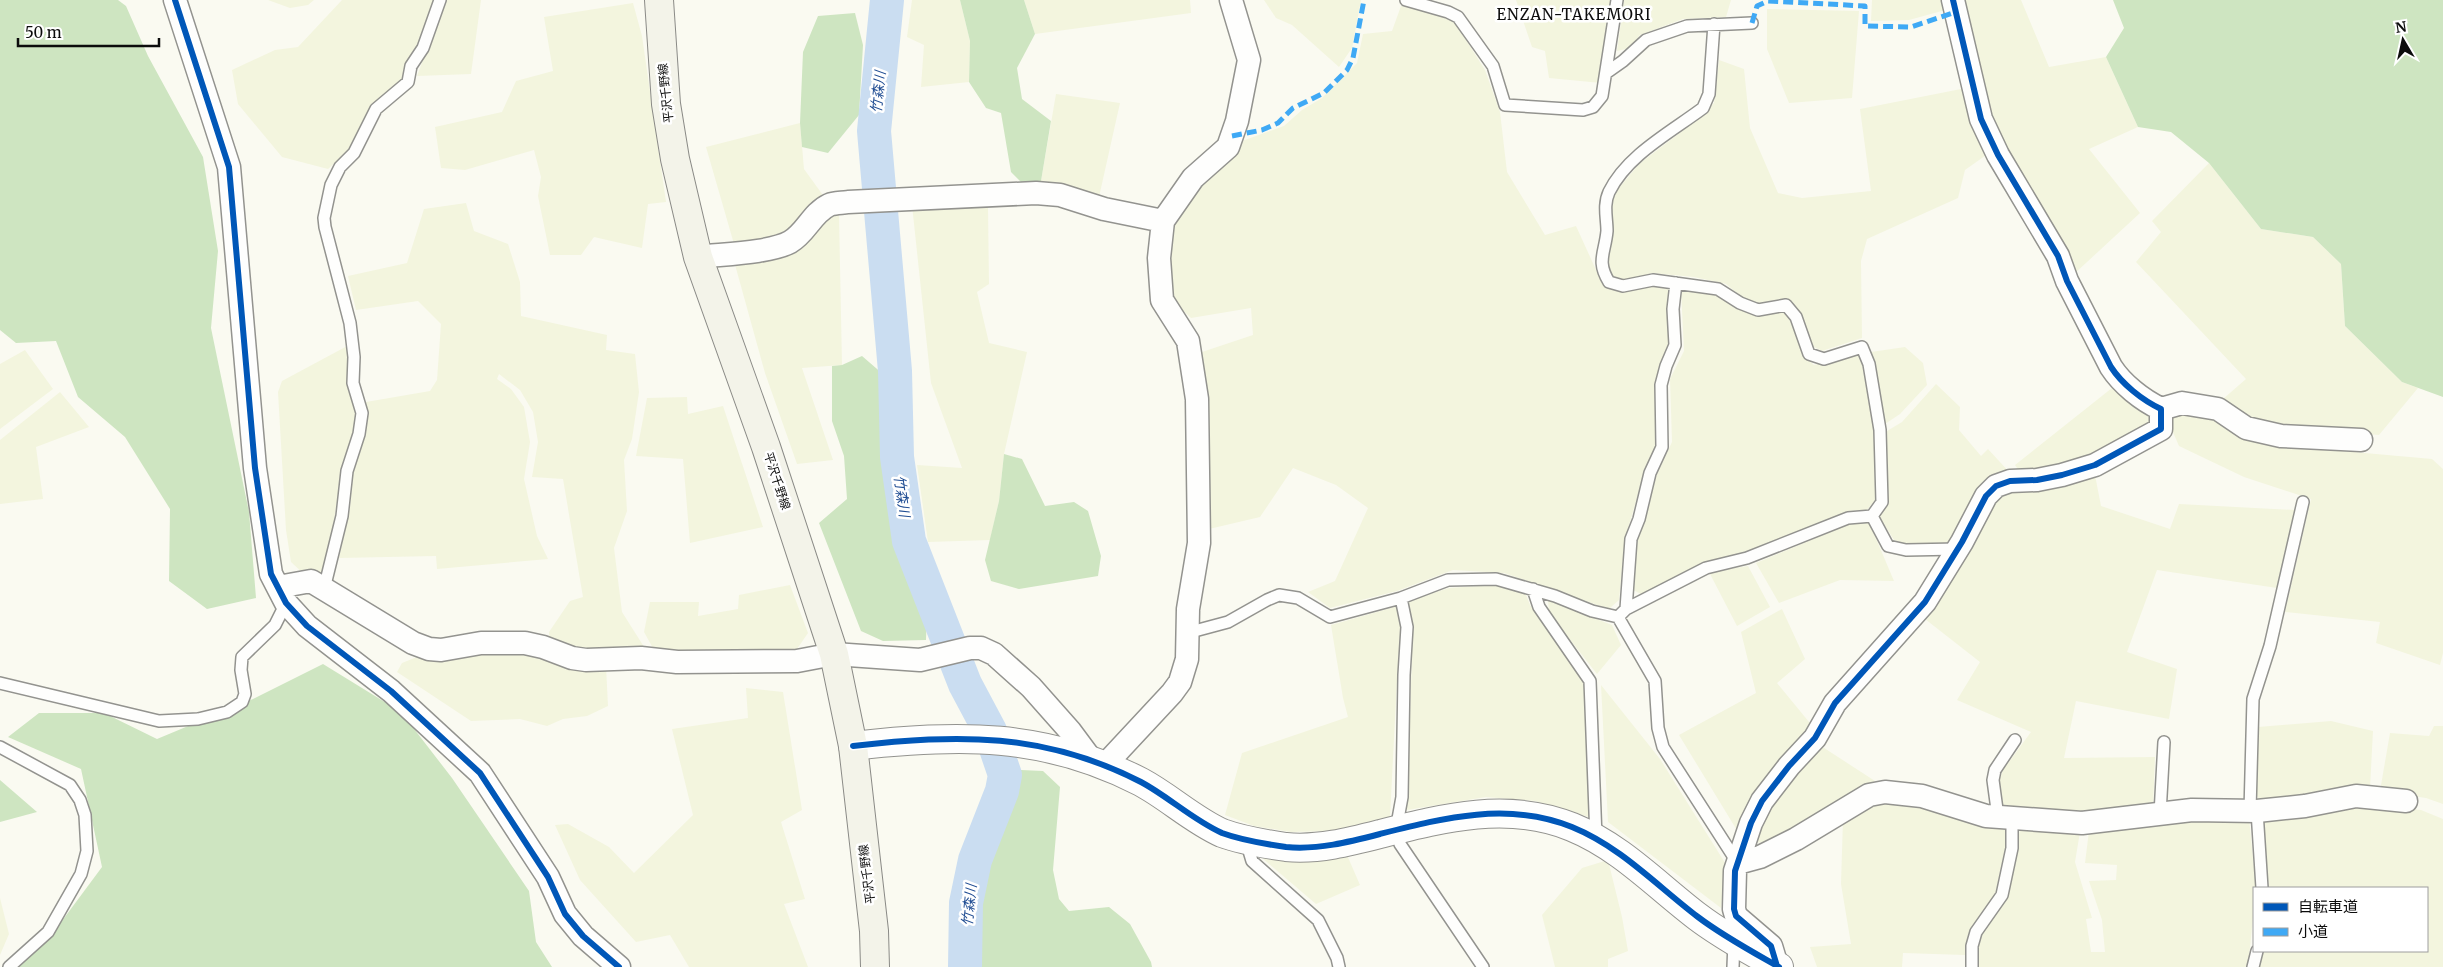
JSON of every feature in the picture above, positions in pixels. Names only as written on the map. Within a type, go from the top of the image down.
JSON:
[{"type":"main road","name":"平沢千野線","points":[[659,0],[666,104],[675,159],[698,257],[766,447],[834,654],[853,746],[874,931],[875,967]]},
{"type":"street","points":[[175,0],[229,168],[255,468],[271,574],[282,595],[306,626],[391,691],[480,773],[548,877],[565,914],[583,936],[619,967]]},
{"type":"street","points":[[1098,764],[1180,682],[1187,659],[1188,609],[1199,543],[1197,399],[1188,341],[1167,312],[1160,291],[1159,258],[1163,221],[1193,178],[1228,147],[1237,121],[1248,60],[1231,0]]},
{"type":"street","points":[[1954,0],[1981,118],[1998,155],[2058,256],[2067,281],[2116,375],[2149,403],[2161,409],[2182,403],[2218,409],[2246,428],[2281,436],[2361,440]]},
{"type":"street","points":[[698,257],[770,248],[789,242],[802,232],[813,217],[829,205],[848,202],[1036,193],[1060,194],[1104,209],[1163,221]]},
{"type":"street","points":[[1778,967],[1771,946],[1736,916],[1735,871],[1751,823],[1762,801],[1789,766],[1815,738],[1841,696],[1880,655],[1925,602],[1958,549],[1986,496],[1996,486],[2010,481],[2037,480],[2062,475],[2095,465],[2161,429],[2161,409]]},
{"type":"street","points":[[282,595],[311,581],[413,643],[428,650],[441,650],[481,643],[525,643],[579,659],[641,658],[678,662],[797,661],[834,654],[920,660],[970,648],[981,648],[994,654],[1031,687],[1098,764]]},
{"type":"street","points":[[853,746],[901,740],[964,738],[1016,740],[1056,750],[1098,764],[1143,783],[1223,833],[1287,847],[1318,847],[1346,843],[1446,818],[1499,813],[1533,816],[1570,826],[1596,839],[1630,860],[1698,917],[1733,955],[1778,967]]},
{"type":"street","points":[[1738,863],[1760,856],[1796,839],[1869,795],[1885,792],[1922,796],[1986,816],[2082,823],[2192,810],[2254,811],[2305,806],[2356,796],[2406,801]]},
{"type":"lane","points":[[324,589],[342,516],[347,471],[359,434],[362,413],[353,383],[354,357],[350,323],[324,218],[331,185],[340,167],[354,153],[376,109],[408,82],[411,66],[424,48],[440,0]]},
{"type":"lane","points":[[1406,0],[1448,12],[1458,17],[1493,66],[1505,105],[1582,110],[1592,107],[1602,96],[1617,0]]},
{"type":"lane","points":[[1606,73],[1623,61],[1646,40],[1686,26],[1752,23]]},
{"type":"lane","points":[[1187,633],[1228,622],[1267,600],[1279,596],[1298,598],[1330,617],[1401,598],[1448,580],[1496,579],[1533,589],[1592,611],[1622,613],[1706,568],[1747,558],[1848,518],[1872,516],[1882,502],[1880,430],[1869,364],[1862,347],[1824,359],[1809,354],[1796,317],[1786,305],[1758,310],[1740,303],[1718,289],[1653,280],[1623,286],[1609,282],[1603,273],[1601,259],[1606,231],[1605,211],[1609,193],[1630,163],[1704,108],[1709,94],[1714,24]]},
{"type":"lane","points":[[1676,283],[1673,309],[1675,344],[1666,366],[1662,384],[1662,447],[1650,472],[1639,519],[1631,539],[1622,613],[1655,681],[1658,728],[1663,748],[1738,863]]},
{"type":"lane","points":[[2262,887],[2254,811],[2254,699],[2270,646],[2303,502]]},
{"type":"lane","points":[[1872,516],[1888,546],[1906,550],[1958,549]]},
{"type":"lane","points":[[1533,589],[1539,607],[1590,681],[1596,839]]},
{"type":"lane","points":[[0,683],[91,703],[159,721],[198,719],[227,712],[242,702],[245,694],[241,670],[242,657],[274,625],[282,595]]},
{"type":"lane","points":[[1401,598],[1407,627],[1402,797],[1396,830],[1400,844],[1483,967]]},
{"type":"lane","points":[[1972,967],[1972,946],[1976,932],[2002,894],[2012,848],[2005,817],[1993,780],[1995,770],[2015,740]]},
{"type":"lane","points":[[2160,814],[2164,742]]},
{"type":"lane","points":[[0,747],[70,785],[80,800],[85,814],[87,851],[81,874],[48,932],[10,967]]},
{"type":"lane","points":[[1246,839],[1252,861],[1318,920],[1337,958],[1339,967]]},
{"type":"lane","points":[[2253,967],[2257,952]]},
{"type":"green space","points":[[0,0],[118,0],[126,6],[148,56],[203,157],[218,251],[211,328],[249,512],[256,598],[207,609],[169,581],[170,509],[125,437],[78,397],[56,341],[16,343],[0,330]]},
{"type":"green space","points":[[268,0],[314,0],[308,5],[290,8]]},
{"type":"green space","points":[[342,0],[434,0],[422,44],[405,79],[370,107],[349,150],[328,169],[282,157],[238,104],[232,70],[275,50],[298,47]]},
{"type":"green space","points":[[445,0],[481,0],[471,74],[417,76]]},
{"type":"green space","points":[[912,0],[960,0],[970,41],[969,82],[921,87],[924,45],[907,37]]},
{"type":"green space","points":[[960,0],[1024,0],[1035,34],[1017,68],[1022,99],[1051,121],[1041,181],[1021,182],[1011,172],[1001,113],[986,108],[969,82],[970,41]]},
{"type":"green space","points":[[1024,0],[1190,0],[1191,13],[1035,34]]},
{"type":"green space","points":[[1264,0],[1361,0],[1352,48],[1339,67],[1292,25],[1276,18]]},
{"type":"green space","points":[[1516,0],[1614,0],[1601,83],[1549,78],[1545,51],[1532,47]]},
{"type":"green space","points":[[1624,0],[1731,0],[1726,17],[1683,19],[1640,35],[1630,48],[1617,51]]},
{"type":"green space","points":[[1872,0],[1947,0],[1949,9],[1909,20],[1871,21]]},
{"type":"green space","points":[[1964,0],[2021,0],[2049,67],[2106,57],[2138,127],[2089,149],[2140,213],[2073,275],[1989,117]]},
{"type":"green space","points":[[2113,0],[2443,0],[2443,397],[2402,382],[2345,326],[2341,264],[2313,237],[2261,229],[2209,163],[2171,132],[2138,127],[2106,57],[2124,28]]},
{"type":"green space","points":[[633,3],[642,36],[666,202],[648,204],[642,248],[594,237],[581,255],[550,255],[538,196],[541,177],[534,150],[465,170],[441,168],[435,127],[502,112],[516,81],[553,71],[544,17]]},
{"type":"green space","points":[[1401,6],[1441,15],[1454,21],[1485,70],[1500,112],[1507,172],[1545,235],[1576,226],[1602,283],[1620,290],[1652,285],[1669,288],[1670,343],[1655,383],[1657,447],[1643,477],[1625,539],[1619,600],[1609,609],[1504,573],[1453,570],[1397,591],[1330,608],[1308,592],[1335,581],[1368,508],[1336,485],[1293,468],[1260,517],[1209,529],[1202,352],[1253,335],[1251,308],[1191,318],[1174,302],[1166,285],[1171,222],[1198,186],[1242,141],[1284,126],[1302,110],[1322,98],[1357,63],[1363,34],[1392,31]]},
{"type":"green space","points":[[1767,9],[1859,11],[1852,98],[1789,103],[1767,49]]},
{"type":"green space","points":[[855,13],[863,45],[859,115],[828,153],[802,147],[800,123],[803,52],[818,16]]},
{"type":"green space","points":[[1719,60],[1744,69],[1750,128],[1778,193],[1802,198],[1871,191],[1860,109],[1966,88],[1989,153],[1965,170],[1958,198],[1867,239],[1861,261],[1862,338],[1822,351],[1812,346],[1801,313],[1785,301],[1759,304],[1744,299],[1726,284],[1694,277],[1652,273],[1625,282],[1612,276],[1606,264],[1613,235],[1610,214],[1613,195],[1639,164],[1694,122],[1714,103]]},
{"type":"green space","points":[[1056,94],[1120,103],[1099,197],[1041,181]]},
{"type":"green space","points":[[800,123],[804,169],[825,198],[799,226],[774,238],[734,244],[706,147]]},
{"type":"green space","points":[[2209,163],[2261,229],[2313,237],[2341,264],[2345,326],[2402,382],[2418,388],[2379,435],[2282,428],[2245,417],[2223,399],[2246,379],[2136,262],[2161,232],[2152,221]]},
{"type":"green space","points":[[466,203],[474,231],[508,244],[520,282],[521,316],[607,335],[606,350],[635,354],[639,392],[632,439],[624,460],[627,511],[614,548],[622,612],[646,650],[605,653],[549,642],[549,632],[570,601],[583,597],[563,479],[532,477],[538,442],[533,412],[520,390],[499,374],[497,379],[511,389],[524,407],[530,442],[524,479],[537,536],[548,559],[437,569],[436,556],[339,558],[350,508],[353,474],[365,431],[366,402],[430,391],[437,380],[441,324],[418,301],[356,310],[348,276],[407,263],[424,209]]},
{"type":"green space","points":[[912,205],[988,207],[989,284],[977,292],[989,343],[1027,352],[1004,454],[999,501],[990,540],[928,542],[917,465],[962,468],[931,383]]},
{"type":"green space","points":[[826,215],[839,215],[842,365],[802,368],[833,460],[797,464],[765,373],[734,261]]},
{"type":"green space","points":[[1681,290],[1716,294],[1753,315],[1783,311],[1790,319],[1803,355],[1814,365],[1860,354],[1874,430],[1875,500],[1867,510],[1848,511],[1747,554],[1698,566],[1641,594],[1633,590],[1636,543],[1657,474],[1672,442],[1670,379],[1684,351]]},
{"type":"green space","points":[[349,345],[348,390],[356,413],[356,428],[341,475],[326,571],[306,576],[291,562],[286,530],[278,392],[282,381]]},
{"type":"green space","points":[[1905,347],[1923,363],[1927,385],[1900,414],[1885,424],[1871,352]]},
{"type":"green space","points":[[25,350],[53,389],[0,429],[0,364]]},
{"type":"green space","points":[[862,356],[884,375],[894,486],[910,574],[927,607],[926,640],[883,641],[861,631],[819,523],[847,499],[844,456],[832,421],[832,366],[842,365]]},
{"type":"green space","points":[[1936,384],[1960,407],[1959,430],[1981,456],[1988,449],[2011,474],[1955,543],[1909,545],[1894,540],[1879,516],[1887,504],[1887,431],[1902,422]]},
{"type":"green space","points":[[2117,384],[2154,414],[2150,427],[2093,459],[2022,475],[2015,465]]},
{"type":"green space","points":[[60,392],[89,427],[36,447],[43,499],[0,504],[0,440]]},
{"type":"green space","points":[[687,397],[688,414],[723,406],[763,527],[690,543],[683,459],[636,456],[647,398]]},
{"type":"green space","points":[[2188,411],[2320,449],[2432,459],[2443,469],[2443,653],[2440,665],[2376,643],[2380,622],[2285,612],[2311,499],[2244,477],[2179,446],[2172,430],[2172,414]]},
{"type":"green space","points":[[1004,454],[1022,459],[1045,506],[1074,502],[1088,511],[1101,556],[1098,576],[1019,589],[991,581],[985,560],[999,501]]},
{"type":"green space","points":[[2095,475],[2101,506],[2170,529],[2179,504],[2295,510],[2277,588],[2157,570],[2127,652],[2177,669],[2169,719],[2076,701],[2064,758],[2155,757],[2153,807],[2084,816],[2004,809],[1999,781],[2003,770],[2031,732],[1957,700],[1980,662],[1925,619],[1992,500],[2011,490]]},
{"type":"green space","points":[[1869,522],[1894,581],[1840,580],[1779,603],[1756,563],[1852,523]]},
{"type":"green space","points":[[1748,566],[1770,607],[1737,626],[1709,572]]},
{"type":"green space","points":[[790,585],[808,633],[797,649],[703,654],[654,650],[644,632],[650,602],[699,602],[698,616],[738,609],[739,595]]},
{"type":"green space","points":[[1493,585],[1525,592],[1530,605],[1585,685],[1589,817],[1535,801],[1486,797],[1407,810],[1413,622],[1408,601],[1449,588]]},
{"type":"green space","points":[[1548,600],[1612,625],[1621,645],[1597,674],[1549,613]]},
{"type":"green space","points":[[1398,606],[1402,628],[1397,680],[1390,817],[1332,831],[1291,832],[1254,826],[1225,815],[1242,753],[1348,717],[1331,625]]},
{"type":"green space","points":[[1782,609],[1805,659],[1777,683],[1814,728],[1738,832],[1679,735],[1756,693],[1741,632]]},
{"type":"green space","points":[[481,651],[530,652],[606,666],[608,706],[587,716],[563,719],[547,726],[520,719],[471,721],[397,672],[402,663],[417,657],[452,659]]},
{"type":"green space","points":[[323,664],[401,712],[452,778],[529,891],[536,942],[552,967],[16,967],[53,933],[102,867],[81,769],[8,737],[39,713],[104,713],[157,739],[253,699]]},
{"type":"green space","points":[[1601,685],[1660,759],[1727,866],[1721,908],[1608,822]]},
{"type":"green space","points":[[746,688],[783,692],[802,810],[781,822],[805,899],[784,904],[808,967],[689,967],[670,935],[636,942],[580,880],[555,825],[568,824],[609,847],[634,873],[693,815],[672,729],[748,718]]},
{"type":"green space","points":[[2331,721],[2373,731],[2370,788],[2261,803],[2256,794],[2258,727]]},
{"type":"green space","points":[[2434,726],[2443,726],[2443,804],[2426,798],[2380,791],[2390,733],[2429,736]]},
{"type":"green space","points":[[1818,744],[1875,781],[1775,841],[1755,843],[1757,826]]},
{"type":"green space","points":[[1021,770],[1043,771],[1060,787],[1053,870],[1059,899],[1069,911],[1109,907],[1130,924],[1152,967],[978,967],[973,959],[978,902],[988,855]]},
{"type":"green space","points":[[0,780],[37,812],[0,822]]},
{"type":"green space","points":[[1889,797],[2007,826],[2005,848],[1995,896],[1981,913],[1969,933],[1965,955],[1903,953],[1902,967],[1817,967],[1810,947],[1851,944],[1841,884],[1843,819]]},
{"type":"green space","points":[[2354,803],[2421,810],[2443,819],[2443,967],[2259,967],[2262,952],[2428,952],[2428,887],[2269,887],[2263,817]]},
{"type":"green space","points":[[2190,816],[2249,818],[2256,887],[2253,887],[2253,918],[2248,967],[1977,967],[1977,946],[1985,925],[2005,899],[2021,825],[2080,832],[2075,862],[2092,918],[2086,919],[2091,952],[2105,952],[2102,920],[2089,881],[2116,880],[2117,865],[2085,863],[2089,831]]},
{"type":"green space","points":[[1347,855],[1360,885],[1316,904],[1261,857],[1306,862]]},
{"type":"green space","points":[[1608,860],[1628,951],[1608,959],[1608,967],[1555,967],[1542,915],[1582,868]]},
{"type":"green space","points":[[0,898],[9,934],[0,955]]},
{"type":"waterway","name":"竹森川","points":[[887,0],[874,131],[895,371],[897,457],[909,541],[965,684],[990,731],[1005,775],[1002,791],[975,860],[966,903],[965,967]]},
{"type":"marked path","points":[[1232,136],[1262,130],[1278,123],[1293,108],[1324,93],[1347,70],[1353,58],[1364,0]]},
{"type":"marked path","points":[[1752,23],[1757,6],[1768,1],[1865,6],[1865,26],[1911,27],[1956,12]]},
{"type":"cycle path","points":[[175,0],[229,167],[255,468],[271,574],[286,603],[307,626],[391,691],[480,773],[548,877],[565,914],[583,936],[619,967]]},
{"type":"cycle path","points":[[1777,966],[1771,946],[1736,916],[1734,909],[1735,871],[1751,823],[1762,801],[1789,766],[1815,738],[1835,703],[1925,602],[1962,542],[1986,496],[1996,486],[2010,481],[2037,480],[2062,475],[2095,465],[2161,429],[2161,409],[2133,391],[2111,367],[2067,281],[2058,256],[1998,155],[1981,119],[1953,0]]},
{"type":"cycle path","points":[[853,746],[892,742],[965,739],[1035,745],[1105,766],[1141,782],[1201,822],[1222,833],[1245,840],[1286,847],[1298,848],[1333,845],[1428,822],[1476,815],[1524,815],[1548,819],[1590,835],[1606,845],[1708,924],[1779,967]]},
{"type":"district","name":"ENZAN-TAKEMORI","points":[[1574,15]]}]
